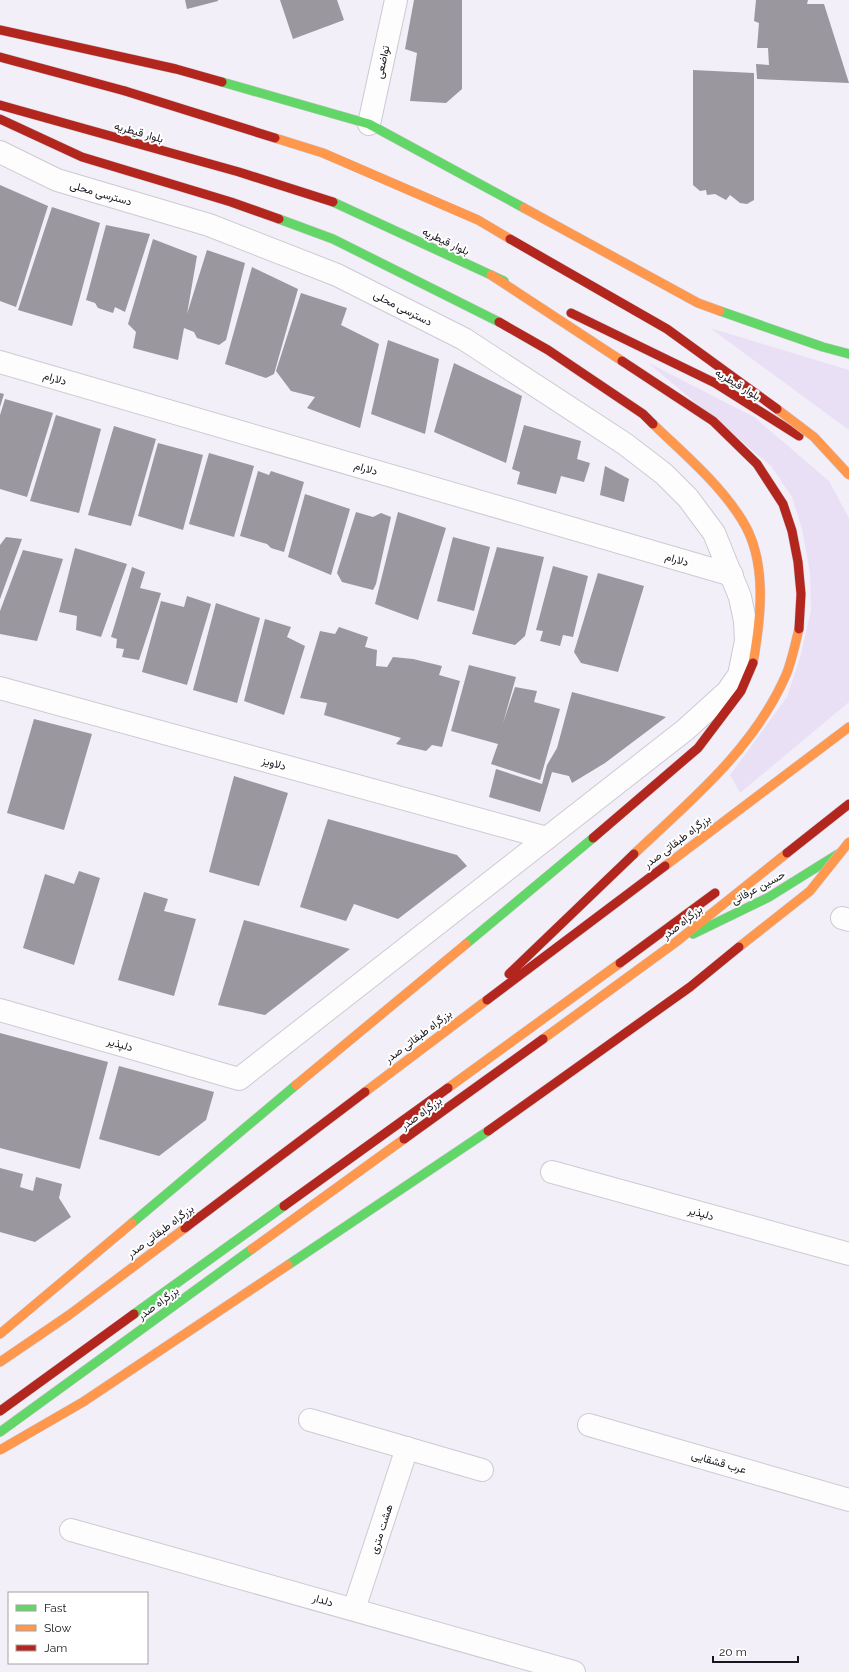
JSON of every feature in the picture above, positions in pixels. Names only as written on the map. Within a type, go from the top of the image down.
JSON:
[{"type":"main road","points":[[0,30],[176,69],[369,124],[698,302],[823,347],[849,354]]},
{"type":"main road","points":[[0,57],[125,91],[323,153],[478,220],[667,329],[753,390],[814,437],[849,475]]},
{"type":"main road","name":"بلوار قیطریه","points":[[0,105],[239,172],[338,204],[491,274],[715,383],[822,450],[849,472]]},
{"type":"main road","points":[[0,119],[82,158],[231,202],[333,239],[480,311],[548,350],[643,414],[696,465],[723,494],[743,520],[753,546],[759,572],[761,600],[759,630],[752,668],[741,691],[698,748],[530,891],[156,1202],[0,1334]]},
{"type":"main road","points":[[467,1013],[715,777],[758,728],[786,675],[799,629],[801,594],[796,554],[783,504],[758,464],[713,420],[491,274]]},
{"type":"main road","points":[[182,1218],[467,1013],[849,723]]},
{"type":"main road","name":"بزرگراه طبقاتی صدر","points":[[0,1362],[69,1315],[849,727]]},
{"type":"main road","name":"بزرگراه صدر","points":[[0,1432],[676,942],[849,804]]},
{"type":"main road","points":[[0,1450],[83,1402],[488,1132],[690,987],[810,891],[849,842]]},
{"type":"main road","name":"حسین عرفاتی","points":[[676,942],[769,897],[849,848]]},
{"type":"main road","points":[[0,1411],[661,934],[723,886]]},
{"type":"street","name":"تواضعی","points":[[369,124],[396,0]]},
{"type":"street","name":"دسترسی محلی","points":[[0,152],[57,180],[209,225],[337,275],[464,340],[625,444],[664,474],[688,498],[714,533],[732,574],[740,597],[746,641],[739,674],[727,692],[685,730],[239,1079]]},
{"type":"street","name":"دلارام","points":[[0,362],[732,574]]},
{"type":"street","name":"دلاویز","points":[[0,688],[547,838]]},
{"type":"street","name":"دلپذیر","points":[[0,1010],[239,1079]]},
{"type":"street","name":"دلپذیر","points":[[552,1172],[849,1254]]},
{"type":"street","points":[[310,1420],[482,1470]]},
{"type":"street","name":"عرب قشقایی","points":[[589,1425],[849,1500]]},
{"type":"street","name":"هشت متری","points":[[354,1609],[407,1448]]},
{"type":"street","name":"دلدار","points":[[71,1530],[574,1672]]},
{"type":"shaded area","points":[[710,328],[849,370],[849,430]]},
{"type":"shaded area","points":[[647,362],[754,417],[829,481],[849,518],[849,702],[740,793],[730,775],[787,697],[801,654],[811,610],[810,573],[802,529],[792,497],[771,466]]},
{"type":"building","points":[[185,0],[218,0],[218,1],[187,9]]},
{"type":"building","points":[[280,0],[337,0],[344,20],[293,39]]},
{"type":"building","points":[[414,0],[462,0],[462,89],[446,103],[410,101],[417,53],[405,49]]},
{"type":"building","points":[[756,0],[808,0],[807,4],[824,4],[849,83],[757,79],[756,64],[769,65],[768,48],[757,48],[759,23],[754,21]]},
{"type":"building","points":[[693,70],[754,73],[754,200],[747,204],[740,203],[730,195],[726,200],[715,194],[707,195],[706,190],[700,191],[693,185]]},
{"type":"building","points":[[0,185],[48,206],[16,307],[0,301]]},
{"type":"building","points":[[52,207],[100,223],[72,326],[18,310]]},
{"type":"building","points":[[106,225],[150,234],[125,312],[115,307],[113,313],[98,308],[95,303],[86,300]]},
{"type":"building","points":[[153,239],[197,256],[187,314],[207,250],[245,263],[226,340],[219,345],[197,338],[194,332],[184,328],[178,360],[133,348],[136,332],[128,324]]},
{"type":"building","points":[[252,267],[298,289],[274,374],[266,378],[225,364]]},
{"type":"building","points":[[301,293],[347,308],[341,325],[379,344],[360,428],[307,408],[315,397],[291,391],[276,371]]},
{"type":"building","points":[[388,340],[439,359],[425,434],[371,414]]},
{"type":"building","points":[[454,363],[522,396],[506,463],[434,432]]},
{"type":"building","points":[[0,393],[4,394],[0,407]]},
{"type":"building","points":[[5,399],[53,413],[27,497],[0,489],[0,415]]},
{"type":"building","points":[[56,415],[101,429],[79,513],[30,501]]},
{"type":"building","points":[[524,425],[581,441],[577,459],[590,463],[584,482],[561,476],[556,494],[517,484],[520,472],[512,469]]},
{"type":"building","points":[[114,426],[156,439],[131,526],[88,515]]},
{"type":"building","points":[[158,443],[203,455],[183,530],[138,516]]},
{"type":"building","points":[[209,453],[254,466],[234,537],[189,524]]},
{"type":"building","points":[[605,466],[629,479],[624,502],[600,495]]},
{"type":"building","points":[[258,471],[269,475],[271,471],[304,482],[284,552],[271,548],[267,544],[240,536]]},
{"type":"building","points":[[305,494],[350,509],[331,575],[288,557]]},
{"type":"building","points":[[356,512],[373,517],[381,513],[391,517],[376,584],[373,590],[342,582],[337,573]]},
{"type":"building","points":[[398,512],[446,528],[418,620],[375,604]]},
{"type":"building","points":[[6,537],[22,539],[0,599],[0,545]]},
{"type":"building","points":[[453,537],[490,547],[474,611],[437,601]]},
{"type":"building","points":[[497,547],[544,557],[525,636],[515,645],[472,634]]},
{"type":"building","points":[[75,548],[127,564],[101,637],[76,630],[77,616],[59,612]]},
{"type":"building","points":[[23,550],[63,559],[37,641],[0,634],[0,611]]},
{"type":"building","points":[[553,566],[588,576],[573,637],[563,635],[560,646],[540,641],[543,631],[536,630]]},
{"type":"building","points":[[132,567],[145,572],[140,588],[161,593],[139,660],[122,657],[124,649],[116,648],[117,639],[111,637]]},
{"type":"building","points":[[598,573],[644,586],[618,672],[581,663],[574,652]]},
{"type":"building","points":[[187,596],[211,604],[187,685],[142,672],[161,601],[184,607]]},
{"type":"building","points":[[216,603],[260,618],[237,703],[193,690]]},
{"type":"building","points":[[265,619],[291,627],[287,637],[305,646],[284,715],[244,701]]},
{"type":"building","points":[[339,627],[368,637],[365,647],[377,650],[376,666],[387,667],[393,657],[413,659],[442,666],[439,675],[460,681],[442,747],[432,745],[426,751],[396,744],[401,738],[324,715],[327,703],[300,698],[320,631],[335,634]]},
{"type":"building","points":[[469,665],[516,677],[503,723],[515,687],[537,691],[534,702],[560,709],[540,780],[491,764],[498,744],[451,731]]},
{"type":"building","points":[[572,692],[666,717],[605,763],[572,783],[569,776],[552,772],[540,812],[489,797],[496,769],[542,784],[547,765],[557,748]]},
{"type":"building","points":[[34,719],[92,734],[64,830],[7,813]]},
{"type":"building","points":[[234,776],[288,793],[259,886],[209,872]]},
{"type":"building","points":[[328,819],[457,855],[467,866],[398,919],[354,904],[346,921],[300,907]]},
{"type":"building","points":[[79,871],[100,878],[74,965],[23,948],[45,874],[74,884]]},
{"type":"building","points":[[144,892],[168,899],[164,911],[196,919],[174,996],[118,980]]},
{"type":"building","points":[[244,920],[350,949],[265,1015],[218,1005]]},
{"type":"building","points":[[0,1033],[108,1062],[80,1169],[0,1148]]},
{"type":"building","points":[[119,1066],[214,1092],[206,1120],[159,1156],[99,1139]]},
{"type":"building","points":[[0,1168],[23,1174],[20,1187],[33,1191],[36,1177],[62,1184],[59,1198],[71,1217],[35,1242],[0,1232]]},
{"type":"traffic: fast","points":[[222,82],[369,124],[524,208]]},
{"type":"traffic: fast","points":[[333,202],[504,281]]},
{"type":"traffic: fast","points":[[279,219],[333,239],[499,322]]},
{"type":"traffic: fast","points":[[720,311],[823,347],[849,354]]},
{"type":"traffic: fast","points":[[466,944],[593,838]]},
{"type":"traffic: fast","points":[[693,934],[769,897],[838,854]]},
{"type":"traffic: fast","points":[[132,1223],[296,1085]]},
{"type":"traffic: fast","points":[[288,1265],[488,1131]]},
{"type":"traffic: fast","points":[[134,1314],[284,1206]]},
{"type":"traffic: fast","points":[[0,1432],[252,1249]]},
{"type":"traffic: slow","points":[[275,138],[323,153],[478,220],[510,239]]},
{"type":"traffic: slow","points":[[524,208],[698,303],[720,311]]},
{"type":"traffic: slow","points":[[491,275],[622,361]]},
{"type":"traffic: slow","points":[[777,409],[814,437],[849,475]]},
{"type":"traffic: slow","points":[[653,424],[712,481],[733,506],[750,536],[756,553],[760,590],[760,609],[753,663]]},
{"type":"traffic: slow","points":[[634,854],[698,794],[739,750],[757,727],[773,702],[786,675],[799,629]]},
{"type":"traffic: slow","points":[[665,866],[849,727]]},
{"type":"traffic: slow","points":[[739,947],[810,891],[849,842]]},
{"type":"traffic: slow","points":[[543,1039],[676,942],[787,853]]},
{"type":"traffic: slow","points":[[296,1085],[466,944]]},
{"type":"traffic: slow","points":[[448,1088],[620,963]]},
{"type":"traffic: slow","points":[[365,1092],[487,1000]]},
{"type":"traffic: slow","points":[[252,1249],[404,1139]]},
{"type":"traffic: slow","points":[[0,1334],[132,1223]]},
{"type":"traffic: slow","points":[[0,1362],[69,1315],[185,1228]]},
{"type":"traffic: slow","points":[[0,1450],[83,1402],[288,1265]]},
{"type":"traffic: jam","points":[[0,30],[176,69],[222,82]]},
{"type":"traffic: jam","points":[[0,57],[125,91]]},
{"type":"traffic: jam","points":[[125,91],[275,138]]},
{"type":"traffic: jam","points":[[0,105],[239,172],[333,202]]},
{"type":"traffic: jam","points":[[0,119],[82,157],[231,202],[279,219]]},
{"type":"traffic: jam","points":[[510,239],[667,329],[777,409]]},
{"type":"traffic: jam","points":[[571,313],[715,383],[799,436]]},
{"type":"traffic: jam","points":[[499,322],[548,350],[643,414],[653,424]]},
{"type":"traffic: jam","points":[[622,361],[713,421],[757,464],[783,504],[792,531],[798,562],[801,594],[799,629]]},
{"type":"traffic: jam","points":[[593,838],[698,748],[741,691],[753,663]]},
{"type":"traffic: jam","points":[[787,853],[849,804]]},
{"type":"traffic: jam","points":[[509,974],[634,854]]},
{"type":"traffic: jam","points":[[487,1000],[665,866]]},
{"type":"traffic: jam","points":[[620,963],[715,893]]},
{"type":"traffic: jam","points":[[488,1131],[690,987],[739,947]]},
{"type":"traffic: jam","points":[[404,1139],[543,1039]]},
{"type":"traffic: jam","points":[[284,1206],[448,1088]]},
{"type":"traffic: jam","points":[[185,1228],[365,1092]]},
{"type":"traffic: jam","points":[[0,1411],[134,1314]]}]
